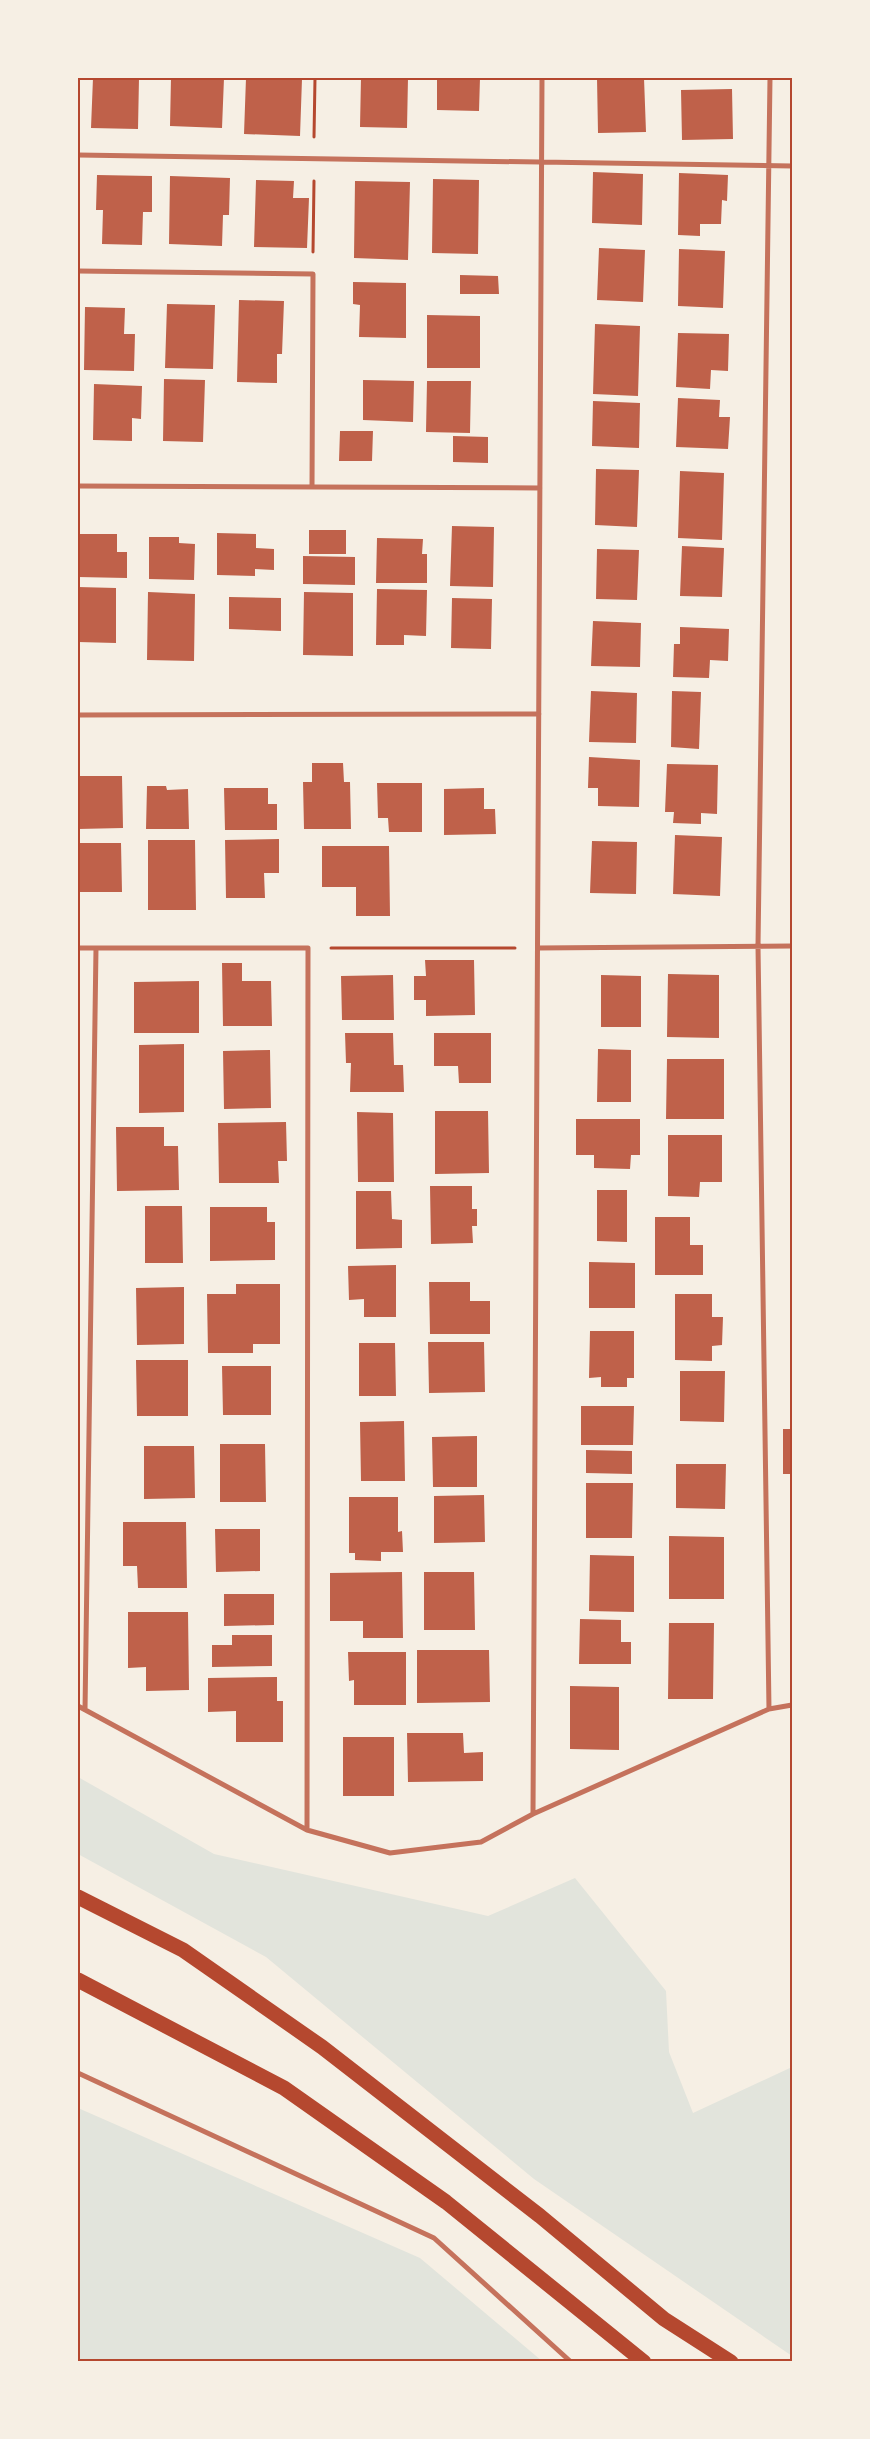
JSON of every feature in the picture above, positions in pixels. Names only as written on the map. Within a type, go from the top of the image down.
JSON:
[{"type":"highway","points":[[78,1897],[183,1950],[322,2046],[540,2216],[664,2319],[731,2362]]},
{"type":"highway","points":[[78,1980],[284,2088],[446,2202],[644,2362]]},
{"type":"street","points":[[533,1814],[542,78]]},
{"type":"street","points":[[769,1709],[758,946],[770,78]]},
{"type":"street","points":[[78,155],[792,166]]},
{"type":"street","points":[[78,271],[313,274],[312,487]]},
{"type":"street","points":[[78,486],[540,488]]},
{"type":"street","points":[[78,715],[538,714]]},
{"type":"street","points":[[538,948],[792,946]]},
{"type":"street","points":[[78,948],[308,948],[307,1830]]},
{"type":"street","points":[[86,1710],[96,948]]},
{"type":"street","points":[[78,1706],[307,1830],[390,1853],[481,1842],[533,1814],[769,1709],[792,1705]]},
{"type":"street","points":[[78,2072],[434,2238],[571,2362]]},
{"type":"path","points":[[308,948],[538,948]]},
{"type":"shaded area","points":[[78,1777],[214,1854],[488,1916],[575,1878],[666,1991],[669,2052],[693,2113],[792,2067],[792,2356],[534,2179],[266,1957],[78,1854]]},
{"type":"shaded area","points":[[78,2108],[420,2258],[542,2361],[78,2361]]},
{"type":"building","points":[[93,78],[139,78],[138,129],[91,128]]},
{"type":"building","points":[[171,78],[224,78],[222,128],[170,126]]},
{"type":"building","points":[[246,78],[302,79],[300,136],[244,134]]},
{"type":"building","points":[[361,78],[408,78],[407,128],[360,127]]},
{"type":"building","points":[[437,78],[480,78],[479,111],[437,110]]},
{"type":"building","points":[[597,78],[644,78],[646,132],[598,133]]},
{"type":"building","points":[[732,89],[733,139],[682,140],[681,90]]},
{"type":"building","points":[[593,172],[643,174],[642,225],[592,223]]},
{"type":"building","points":[[679,173],[728,175],[727,201],[722,200],[721,224],[700,224],[700,236],[678,235]]},
{"type":"building","points":[[97,175],[152,176],[152,212],[143,212],[142,245],[102,244],[103,210],[96,210]]},
{"type":"building","points":[[170,176],[230,178],[229,215],[223,215],[222,246],[169,244]]},
{"type":"building","points":[[433,179],[479,180],[478,254],[432,253]]},
{"type":"building","points":[[256,180],[294,181],[293,198],[309,198],[307,248],[254,247]]},
{"type":"building","points":[[355,181],[410,182],[408,260],[354,258]]},
{"type":"building","points":[[599,248],[645,250],[643,302],[597,300]]},
{"type":"building","points":[[679,249],[725,251],[723,308],[678,306]]},
{"type":"building","points":[[460,275],[498,276],[499,294],[460,294]]},
{"type":"building","points":[[353,282],[406,283],[406,338],[359,337],[360,305],[353,304]]},
{"type":"building","points":[[239,300],[284,301],[282,354],[277,354],[277,383],[237,382]]},
{"type":"building","points":[[167,304],[215,305],[213,369],[165,368]]},
{"type":"building","points":[[85,307],[125,308],[124,334],[135,334],[134,371],[84,370]]},
{"type":"building","points":[[427,315],[480,316],[480,368],[427,368]]},
{"type":"building","points":[[595,324],[640,326],[638,396],[593,394]]},
{"type":"building","points":[[678,333],[729,334],[728,371],[711,370],[710,389],[676,387]]},
{"type":"building","points":[[164,379],[205,380],[203,442],[163,441]]},
{"type":"building","points":[[363,380],[414,381],[413,422],[363,420]]},
{"type":"building","points":[[427,381],[471,381],[470,433],[426,432]]},
{"type":"building","points":[[94,384],[142,386],[141,419],[132,418],[132,441],[93,440]]},
{"type":"building","points":[[678,398],[720,400],[719,417],[730,417],[728,449],[676,447]]},
{"type":"building","points":[[593,401],[640,403],[639,448],[592,446]]},
{"type":"building","points":[[340,431],[373,431],[372,461],[339,461]]},
{"type":"building","points":[[453,436],[488,437],[488,463],[453,462]]},
{"type":"building","points":[[596,469],[639,470],[637,527],[595,525]]},
{"type":"building","points":[[680,471],[724,473],[722,540],[678,538]]},
{"type":"building","points":[[452,526],[494,527],[493,587],[450,586]]},
{"type":"building","points":[[309,530],[346,530],[346,554],[309,554]]},
{"type":"building","points":[[217,533],[256,534],[256,548],[274,549],[274,570],[255,569],[255,576],[217,575]]},
{"type":"building","points":[[78,534],[117,534],[117,552],[127,552],[127,578],[78,577]]},
{"type":"building","points":[[149,537],[179,537],[179,543],[195,544],[194,580],[149,579]]},
{"type":"building","points":[[377,538],[423,539],[422,554],[427,554],[427,583],[376,583]]},
{"type":"building","points":[[682,546],[724,548],[722,597],[680,596]]},
{"type":"building","points":[[597,549],[639,550],[637,600],[596,599]]},
{"type":"building","points":[[303,556],[355,557],[355,585],[303,584]]},
{"type":"building","points":[[78,587],[116,588],[116,643],[78,642]]},
{"type":"building","points":[[377,589],[427,590],[426,636],[404,635],[404,645],[376,645]]},
{"type":"building","points":[[148,592],[195,594],[194,661],[147,660]]},
{"type":"building","points":[[304,592],[353,593],[353,656],[303,655]]},
{"type":"building","points":[[229,597],[281,598],[281,631],[229,629]]},
{"type":"building","points":[[452,598],[492,599],[491,649],[451,648]]},
{"type":"building","points":[[593,621],[641,623],[640,667],[591,666]]},
{"type":"building","points":[[680,627],[729,629],[728,661],[710,660],[709,678],[673,677],[674,644],[680,644]]},
{"type":"building","points":[[591,691],[637,693],[636,743],[589,742]]},
{"type":"building","points":[[672,691],[701,692],[699,749],[671,747]]},
{"type":"building","points":[[589,757],[640,760],[639,807],[598,806],[598,788],[588,788]]},
{"type":"building","points":[[312,763],[343,763],[344,782],[350,782],[351,829],[304,829],[303,782],[312,782]]},
{"type":"building","points":[[667,764],[718,765],[717,814],[701,813],[701,824],[673,823],[674,812],[665,812]]},
{"type":"building","points":[[78,776],[122,776],[123,828],[78,829]]},
{"type":"building","points":[[377,783],[422,783],[422,832],[389,832],[388,818],[378,818]]},
{"type":"building","points":[[147,786],[166,786],[167,790],[188,789],[189,829],[146,829]]},
{"type":"building","points":[[224,788],[268,788],[268,804],[277,804],[277,830],[225,830]]},
{"type":"building","points":[[484,788],[484,809],[495,809],[496,834],[444,835],[444,789]]},
{"type":"building","points":[[675,835],[722,837],[720,896],[673,894]]},
{"type":"building","points":[[279,839],[279,873],[264,873],[265,898],[226,898],[225,840]]},
{"type":"building","points":[[148,840],[195,840],[196,910],[148,910]]},
{"type":"building","points":[[592,841],[637,842],[636,894],[590,893]]},
{"type":"building","points":[[78,843],[121,843],[122,892],[78,892]]},
{"type":"building","points":[[322,846],[389,846],[390,916],[356,916],[356,887],[322,887]]},
{"type":"building","points":[[425,960],[474,960],[475,1015],[426,1016],[426,1000],[414,1000],[414,976],[426,976]]},
{"type":"building","points":[[222,963],[242,963],[242,981],[271,981],[272,1026],[223,1026]]},
{"type":"building","points":[[668,974],[719,975],[719,1038],[667,1037]]},
{"type":"building","points":[[393,975],[394,1020],[342,1020],[341,976]]},
{"type":"building","points":[[601,975],[641,976],[641,1027],[601,1027]]},
{"type":"building","points":[[199,981],[199,1033],[134,1033],[134,982]]},
{"type":"building","points":[[345,1033],[393,1033],[394,1065],[403,1065],[404,1092],[350,1092],[351,1063],[346,1063]]},
{"type":"building","points":[[434,1033],[491,1033],[491,1083],[459,1083],[458,1066],[434,1066]]},
{"type":"building","points":[[184,1044],[184,1112],[139,1113],[139,1045]]},
{"type":"building","points":[[598,1049],[631,1050],[631,1102],[597,1102]]},
{"type":"building","points":[[270,1050],[271,1108],[224,1109],[223,1051]]},
{"type":"building","points":[[667,1059],[724,1059],[724,1119],[666,1119]]},
{"type":"building","points":[[435,1111],[488,1111],[489,1173],[435,1174]]},
{"type":"building","points":[[357,1112],[393,1113],[394,1182],[358,1182]]},
{"type":"building","points":[[576,1119],[640,1119],[640,1155],[631,1155],[630,1169],[594,1168],[594,1155],[576,1155]]},
{"type":"building","points":[[286,1122],[287,1161],[278,1161],[279,1183],[219,1183],[218,1123]]},
{"type":"building","points":[[116,1127],[164,1127],[164,1146],[178,1146],[179,1190],[117,1191]]},
{"type":"building","points":[[668,1135],[722,1135],[722,1182],[700,1182],[699,1197],[668,1196]]},
{"type":"building","points":[[430,1186],[472,1186],[472,1209],[477,1209],[477,1226],[472,1226],[473,1243],[431,1244]]},
{"type":"building","points":[[597,1190],[627,1190],[627,1242],[597,1241]]},
{"type":"building","points":[[356,1191],[391,1191],[392,1219],[402,1220],[402,1248],[356,1249]]},
{"type":"building","points":[[145,1206],[182,1206],[183,1263],[145,1263]]},
{"type":"building","points":[[210,1207],[267,1207],[267,1222],[275,1222],[275,1260],[210,1261]]},
{"type":"building","points":[[655,1217],[690,1217],[690,1245],[703,1245],[703,1275],[655,1275]]},
{"type":"building","points":[[589,1262],[635,1263],[635,1308],[589,1308]]},
{"type":"building","points":[[396,1265],[396,1317],[364,1317],[364,1299],[349,1300],[348,1266]]},
{"type":"building","points":[[429,1282],[470,1282],[470,1301],[490,1301],[490,1334],[430,1334]]},
{"type":"building","points":[[236,1284],[280,1284],[280,1344],[253,1344],[253,1353],[208,1353],[207,1294],[236,1294]]},
{"type":"building","points":[[184,1287],[184,1344],[137,1345],[136,1288]]},
{"type":"building","points":[[675,1294],[712,1294],[712,1317],[723,1317],[722,1345],[712,1346],[712,1361],[675,1360]]},
{"type":"building","points":[[590,1331],[634,1331],[634,1378],[627,1378],[627,1387],[601,1387],[601,1377],[589,1378]]},
{"type":"building","points":[[428,1342],[484,1342],[485,1392],[429,1393]]},
{"type":"building","points":[[359,1343],[395,1343],[396,1396],[359,1396]]},
{"type":"building","points":[[136,1360],[188,1360],[188,1416],[137,1416]]},
{"type":"building","points":[[222,1366],[271,1366],[271,1415],[223,1415]]},
{"type":"building","points":[[680,1371],[725,1371],[724,1422],[680,1421]]},
{"type":"building","points":[[581,1406],[634,1406],[633,1445],[581,1445]]},
{"type":"building","points":[[404,1421],[405,1481],[361,1481],[360,1422]]},
{"type":"building","points":[[783,1429],[792,1429],[792,1474],[783,1474]]},
{"type":"building","points":[[477,1436],[477,1487],[433,1487],[432,1437]]},
{"type":"building","points":[[220,1444],[265,1444],[266,1502],[220,1502]]},
{"type":"building","points":[[144,1446],[194,1446],[195,1498],[144,1499]]},
{"type":"building","points":[[586,1450],[632,1451],[632,1474],[586,1473]]},
{"type":"building","points":[[676,1464],[726,1464],[725,1509],[676,1508]]},
{"type":"building","points":[[586,1483],[633,1483],[632,1538],[586,1538]]},
{"type":"building","points":[[484,1495],[485,1542],[434,1543],[434,1496]]},
{"type":"building","points":[[349,1497],[398,1497],[398,1532],[402,1531],[403,1552],[381,1552],[381,1561],[355,1560],[355,1553],[349,1553]]},
{"type":"building","points":[[123,1522],[186,1522],[187,1588],[138,1588],[137,1566],[123,1566]]},
{"type":"building","points":[[215,1529],[260,1529],[260,1571],[216,1572]]},
{"type":"building","points":[[669,1536],[724,1537],[724,1599],[669,1599]]},
{"type":"building","points":[[590,1555],[634,1556],[634,1612],[589,1611]]},
{"type":"building","points":[[402,1572],[403,1638],[363,1638],[363,1621],[330,1621],[330,1573]]},
{"type":"building","points":[[424,1572],[474,1572],[475,1630],[424,1630]]},
{"type":"building","points":[[224,1594],[274,1594],[274,1625],[224,1626]]},
{"type":"building","points":[[128,1612],[188,1612],[189,1690],[146,1691],[146,1667],[128,1668]]},
{"type":"building","points":[[580,1619],[621,1620],[621,1642],[631,1642],[631,1664],[579,1664]]},
{"type":"building","points":[[669,1623],[714,1623],[713,1699],[668,1699]]},
{"type":"building","points":[[232,1635],[272,1635],[272,1666],[212,1667],[212,1645],[232,1645]]},
{"type":"building","points":[[417,1650],[489,1650],[490,1702],[417,1703]]},
{"type":"building","points":[[348,1652],[406,1652],[406,1705],[354,1705],[354,1680],[349,1681]]},
{"type":"building","points":[[277,1677],[277,1701],[283,1701],[283,1742],[236,1742],[236,1711],[208,1712],[208,1678]]},
{"type":"building","points":[[570,1686],[619,1687],[619,1750],[570,1749]]},
{"type":"building","points":[[407,1733],[463,1733],[464,1753],[483,1752],[483,1781],[408,1782]]},
{"type":"building","points":[[343,1737],[394,1737],[394,1796],[343,1796]]}]
